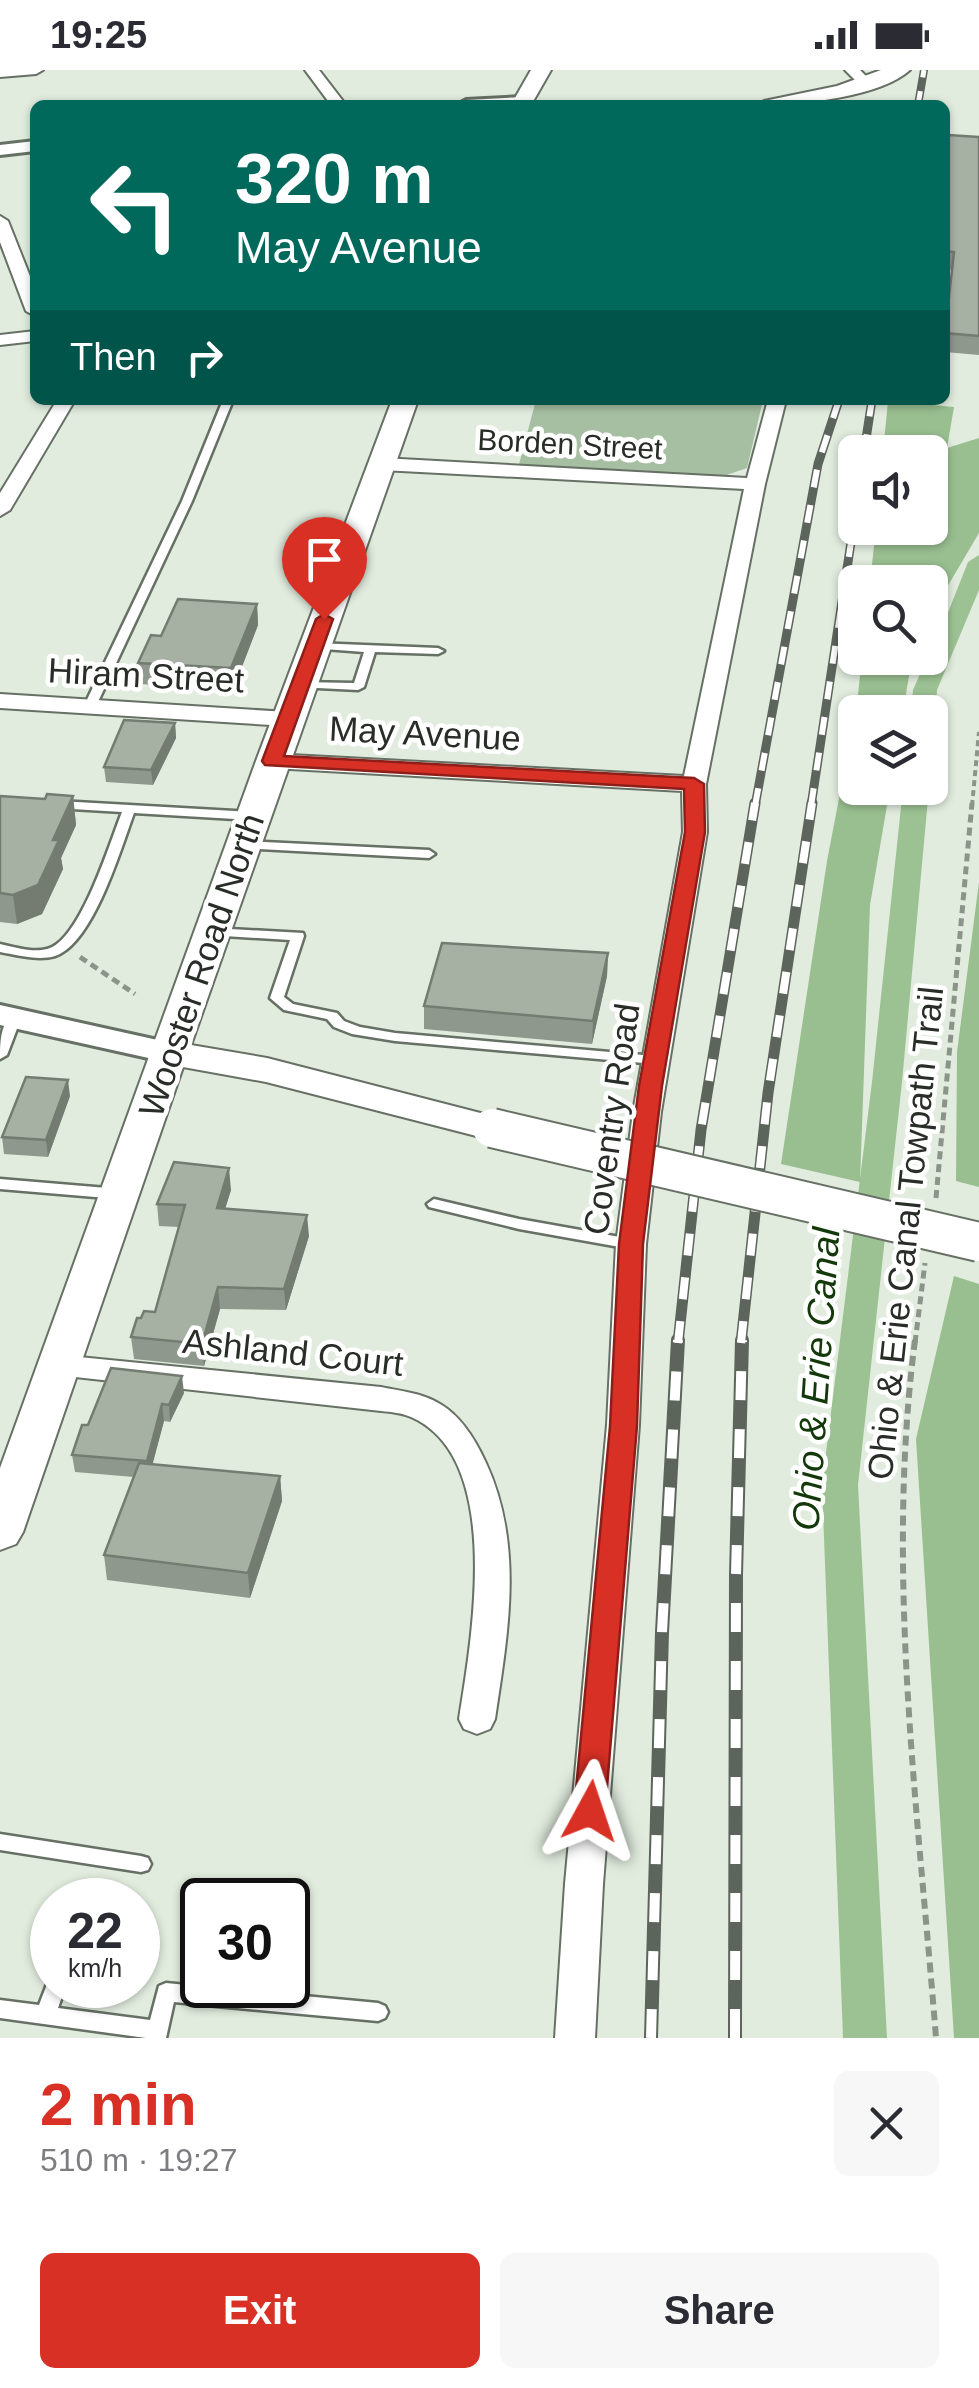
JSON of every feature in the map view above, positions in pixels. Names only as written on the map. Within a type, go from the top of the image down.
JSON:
[{"type":"main road","points":[[524,100],[541,70]]},
{"type":"main road","points":[[787,100],[859,77],[900,70]]},
{"type":"main road","name":"Wooster Road North","points":[[0,1532],[272,761],[403,405]]},
{"type":"main road","points":[[171,1053],[267,1070],[492,1128],[979,1242]]},
{"type":"street","points":[[0,73],[36,70]]},
{"type":"street","points":[[312,70],[335,100]]},
{"type":"street","points":[[0,150],[30,147]]},
{"type":"street","points":[[7,233],[30,297]]},
{"type":"street","points":[[0,340],[30,337]]},
{"type":"street","points":[[0,510],[63,405]]},
{"type":"street","name":"Coventry Road","points":[[575,2038],[588,1826],[624,1426],[631,1244],[655,1060],[695,832],[694,784],[755,484],[776,405]]},
{"type":"street","name":"Borden Street","points":[[382,464],[755,484]]},
{"type":"street","name":"Hiram Street","points":[[0,702],[288,719]]},
{"type":"street","name":"May Avenue","points":[[272,761],[694,784]]},
{"type":"street","points":[[7,1017],[171,1053]]},
{"type":"street","name":"Ashland Court","points":[[60,1366],[380,1399],[428,1410],[459,1442],[478,1476],[495,1538],[490,1627],[478,1719]]},
{"type":"lane","points":[[90,706],[187,501],[226,405]]},
{"type":"lane","points":[[314,646],[438,651]]},
{"type":"lane","points":[[300,686],[358,687],[371,648]]},
{"type":"lane","points":[[37,804],[128,809],[248,831],[429,854]]},
{"type":"lane","points":[[0,948],[54,952],[64,946],[93,900],[128,809]]},
{"type":"lane","points":[[212,932],[298,936],[277,998],[289,1007],[332,1016],[339,1024],[357,1030],[414,1040],[655,1060]]},
{"type":"lane","points":[[0,1056],[7,1017]]},
{"type":"lane","points":[[0,1184],[120,1194]]},
{"type":"lane","points":[[434,1204],[631,1244]]},
{"type":"lane","points":[[0,1842],[141,1864]]},
{"type":"lane","points":[[0,2009],[157,2034],[166,1992],[378,2012]]},
{"type":"lane","points":[[46,2015],[48,2008]]},
{"type":"path","name":"Ohio & Erie Canal Towpath Trail","points":[[934,1204],[979,732]]},
{"type":"path","points":[[64,946],[135,994]]},
{"type":"path","name":"Ohio & Erie Canal Towpath Trail","points":[[926,1258],[912,1348],[903,1485],[912,1703],[936,2038]]},
{"type":"green space","points":[[535,405],[762,405],[747,468],[724,476],[518,468]]},
{"type":"green space","points":[[888,405],[954,407],[948,442],[948,435],[885,435]]},
{"type":"green space","points":[[979,438],[979,533],[948,586],[948,565],[872,565],[874,545],[948,545],[948,448]]},
{"type":"green space","points":[[860,675],[909,675],[906,695],[858,695]]},
{"type":"green space","points":[[838,804],[887,805],[870,905],[860,1182],[781,1164]]},
{"type":"green space","points":[[979,882],[979,1187],[956,1181],[957,1052]]},
{"type":"green space","points":[[954,1276],[979,1284],[979,2038],[954,2038],[916,1439]]},
{"type":"building","points":[[950,135],[979,137],[979,336],[950,333],[954,252],[950,252]]},
{"type":"building","points":[[178,599],[257,604],[231,668],[138,663],[151,635],[161,636]]},
{"type":"building","points":[[124,720],[175,723],[151,770],[104,767]]},
{"type":"building","points":[[47,794],[73,796],[53,840],[59,840],[38,885],[13,895],[0,893],[0,796],[45,799]]},
{"type":"building","points":[[442,943],[608,953],[593,1021],[424,1006]]},
{"type":"building","points":[[26,1077],[68,1080],[46,1140],[2,1137]]},
{"type":"building","points":[[174,1162],[229,1168],[217,1208],[307,1215],[284,1289],[218,1287],[202,1344],[131,1337],[137,1318],[144,1311],[155,1312],[185,1205],[157,1204]]},
{"type":"building","points":[[111,1368],[182,1376],[169,1405],[162,1404],[147,1461],[72,1455],[82,1425],[88,1425]]},
{"type":"building","points":[[139,1463],[280,1476],[248,1573],[104,1555]]},
{"type":"waterway","name":"Ohio & Erie Canal","points":[[925,695],[979,562]]},
{"type":"waterway","name":"Ohio & Erie Canal","points":[[865,2038],[840,1485],[914,805]]},
{"type":"railway","points":[[919,100],[924,70]]},
{"type":"railway","points":[[755,806],[818,464],[837,405]]},
{"type":"railway","points":[[867,435],[871,405]]},
{"type":"railway","points":[[811,806],[851,545]]},
{"type":"railway","points":[[678,1343],[701,1130],[755,803]]},
{"type":"railway","points":[[741,1343],[768,1093],[812,803]]},
{"type":"railway","points":[[651,2038],[662,1632],[678,1340]]},
{"type":"railway","points":[[735,2038],[736,1575],[742,1340]]},
{"type":"route","points":[[324,619],[272,761],[694,784],[695,832],[651,1086],[631,1244],[624,1426],[590,1811]]}]
